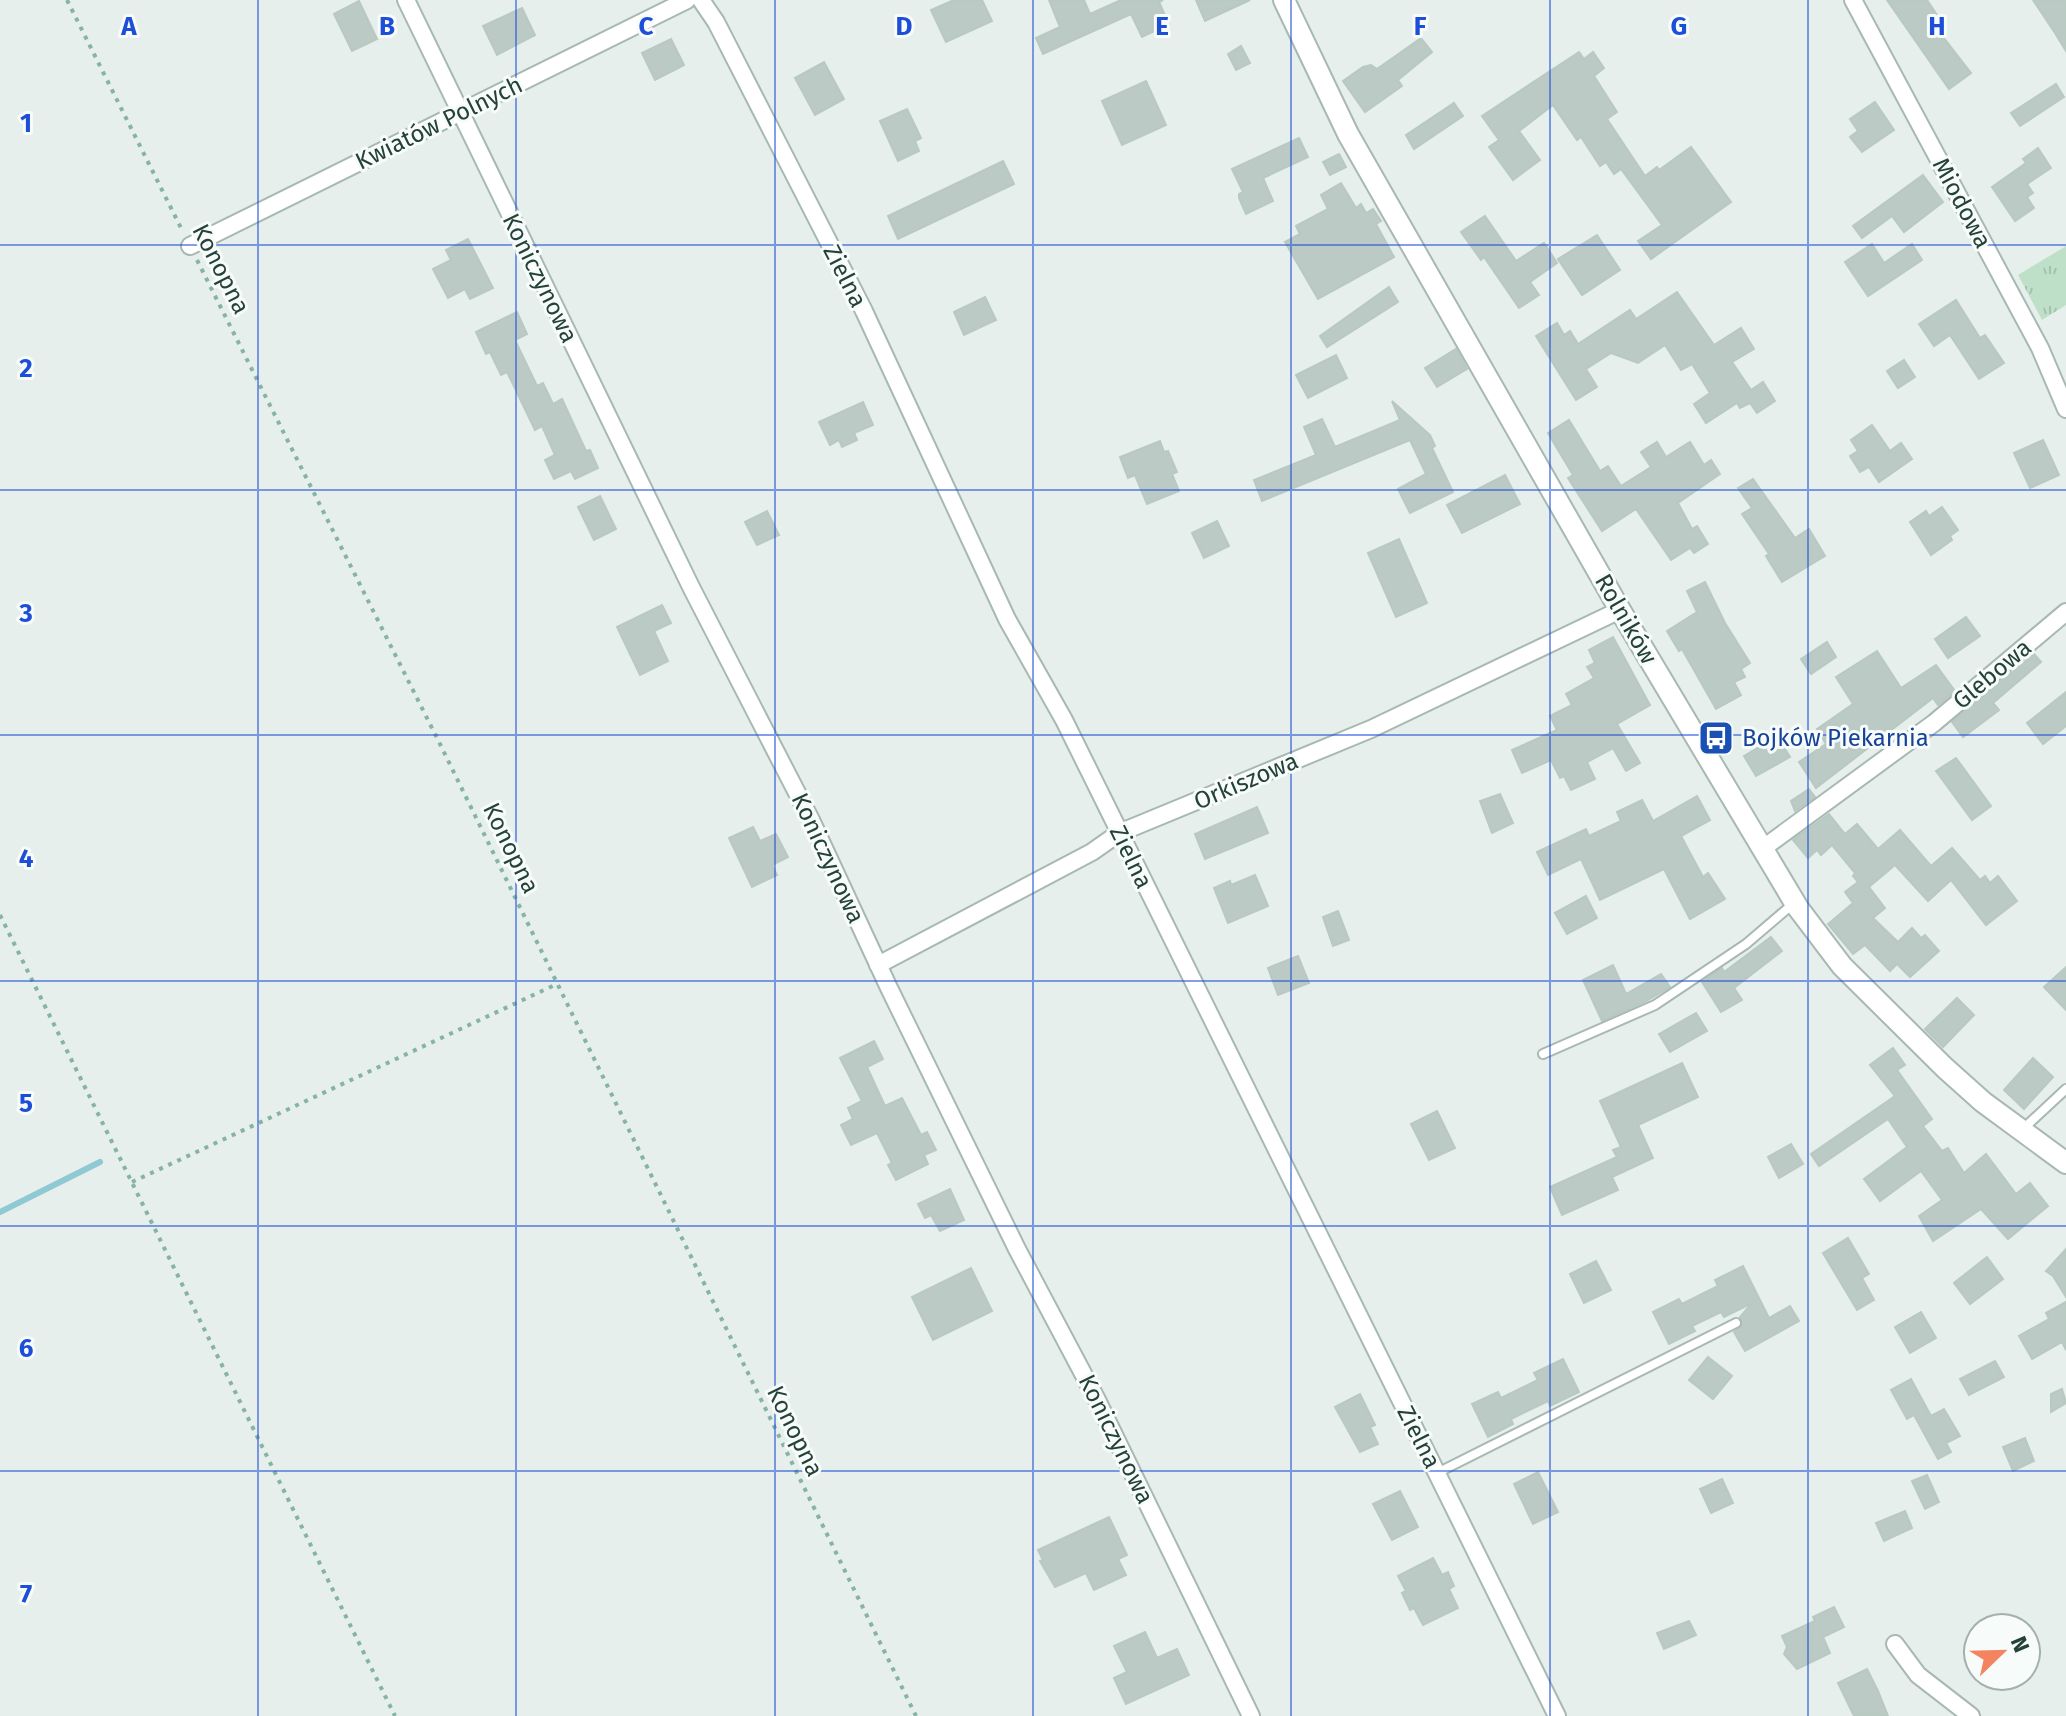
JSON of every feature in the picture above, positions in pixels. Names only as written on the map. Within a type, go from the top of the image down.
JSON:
[{"type":"street","name":"Koniczynowa","points":[[406,0],[691,587],[811,820],[1017,1249],[1096,1398],[1251,1716]]},
{"type":"street","name":"Kwiatów Polnych","points":[[190,246],[687,0]]},
{"type":"street","name":"Zielna","points":[[701,0],[716,22],[864,311],[1007,619],[1064,720],[1557,1716]]},
{"type":"street","name":"Rolników","points":[[1284,0],[1348,134],[1620,610],[1795,903],[1842,966],[1874,999],[1983,1102],[2066,1163]]},
{"type":"street","name":"Miodowa","points":[[1853,0],[2040,348],[2066,409]]},
{"type":"street","name":"Orkiszowa","points":[[878,965],[1092,852],[1119,833],[1371,729],[1620,610]]},
{"type":"street","name":"Glebowa","points":[[1762,849],[1934,723],[2066,612]]},
{"type":"street","points":[[1895,1644],[1918,1675],[1971,1716]]},
{"type":"lane","points":[[1543,1054],[1655,1005],[1746,944],[1795,903]]},
{"type":"lane","points":[[2022,1129],[2066,1089]]},
{"type":"lane","points":[[1437,1473],[1736,1323]]},
{"type":"path","name":"Konopna","points":[[67,0],[557,984],[916,1716]]},
{"type":"path","points":[[0,915],[395,1716]]},
{"type":"path","points":[[132,1182],[557,984]]},
{"type":"green space","points":[[2066,246],[2066,305],[2042,320],[2018,275]]},
{"type":"building","points":[[954,0],[982,0],[992,21],[946,42],[931,10]]},
{"type":"building","points":[[1049,0],[1084,0],[1090,14],[1121,0],[1163,0],[1159,2],[1169,24],[1142,37],[1131,14],[1043,54],[1036,38],[1060,27]]},
{"type":"building","points":[[1196,0],[1250,0],[1205,21]]},
{"type":"building","points":[[1887,0],[1927,0],[1937,15],[1930,20],[1971,73],[1949,89]]},
{"type":"building","points":[[2033,0],[2066,0],[2066,51],[2055,33]]},
{"type":"building","points":[[359,1],[377,39],[352,51],[334,14]]},
{"type":"building","points":[[522,8],[535,35],[497,55],[483,26]]},
{"type":"building","points":[[1421,38],[1432,52],[1398,80],[1402,86],[1365,112],[1343,81],[1363,67],[1371,65],[1377,69]]},
{"type":"building","points":[[671,39],[684,65],[655,80],[642,53]]},
{"type":"building","points":[[1241,46],[1250,63],[1236,70],[1228,54]]},
{"type":"building","points":[[1579,52],[1584,59],[1593,52],[1604,68],[1594,76],[1617,112],[1607,119],[1645,176],[1691,147],[1731,202],[1651,259],[1638,241],[1662,225],[1621,169],[1614,174],[1606,162],[1600,166],[1581,137],[1577,140],[1553,105],[1519,131],[1540,160],[1513,180],[1489,147],[1499,140],[1482,116]]},
{"type":"building","points":[[824,62],[844,99],[815,115],[795,78]]},
{"type":"building","points":[[1146,81],[1166,125],[1122,145],[1102,101]]},
{"type":"building","points":[[2056,84],[2064,97],[2020,126],[2011,113]]},
{"type":"building","points":[[1875,102],[1894,130],[1862,152],[1850,137],[1858,131],[1850,119]]},
{"type":"building","points":[[1454,103],[1463,116],[1414,149],[1406,135]]},
{"type":"building","points":[[907,109],[921,138],[915,141],[919,151],[898,161],[880,121]]},
{"type":"building","points":[[1299,138],[1308,157],[1263,178],[1273,201],[1246,214],[1239,198],[1243,192],[1232,169]]},
{"type":"building","points":[[2038,148],[2051,168],[2027,184],[2033,193],[2027,197],[2034,208],[2015,221],[1992,187],[2026,163],[2023,159]]},
{"type":"building","points":[[1339,154],[1346,167],[1330,175],[1323,162]]},
{"type":"building","points":[[1003,161],[1014,184],[898,239],[888,216]]},
{"type":"building","points":[[1923,175],[1943,202],[1904,232],[1892,216],[1862,238],[1853,226]]},
{"type":"building","points":[[1341,183],[1356,208],[1361,204],[1366,213],[1373,209],[1381,221],[1376,224],[1394,257],[1318,299],[1285,242],[1300,234],[1296,226],[1328,209],[1321,195]]},
{"type":"building","points":[[1485,216],[1516,261],[1544,243],[1557,263],[1530,282],[1539,295],[1519,308],[1484,257],[1481,260],[1461,232]]},
{"type":"building","points":[[1597,235],[1620,270],[1582,295],[1558,259]]},
{"type":"building","points":[[468,239],[493,288],[470,299],[465,289],[448,298],[433,269],[451,260],[446,250]]},
{"type":"building","points":[[1872,244],[1884,263],[1912,244],[1922,260],[1868,296],[1845,262]]},
{"type":"building","points":[[1389,287],[1398,302],[1327,347],[1320,336]]},
{"type":"building","points":[[1677,292],[1714,345],[1741,328],[1754,349],[1732,362],[1751,390],[1763,382],[1775,401],[1757,413],[1750,403],[1740,408],[1737,403],[1706,423],[1694,404],[1710,393],[1692,364],[1681,370],[1665,345],[1638,363],[1611,353],[1586,369],[1597,387],[1576,400],[1536,336],[1557,323],[1564,335],[1570,331],[1578,344],[1630,310],[1636,319]]},
{"type":"building","points":[[985,297],[996,320],[964,335],[954,312]]},
{"type":"building","points":[[1956,300],[1980,338],[1985,335],[2004,363],[1979,379],[1950,335],[1934,346],[1919,324]]},
{"type":"building","points":[[517,312],[527,334],[515,340],[537,386],[543,383],[553,404],[562,399],[586,451],[590,450],[598,468],[575,479],[571,471],[554,479],[545,460],[555,455],[542,426],[535,430],[507,372],[501,375],[490,352],[486,354],[476,332]]},
{"type":"building","points":[[1456,349],[1467,369],[1437,387],[1425,368]]},
{"type":"building","points":[[1336,355],[1347,378],[1308,398],[1296,375]]},
{"type":"building","points":[[1904,360],[1915,377],[1898,388],[1887,371]]},
{"type":"building","points":[[1392,401],[1430,435],[1435,446],[1432,448],[1453,492],[1410,513],[1398,489],[1426,474],[1410,440],[1262,501],[1254,480],[1316,455],[1304,427],[1322,419],[1335,447],[1400,420]]},
{"type":"building","points":[[863,402],[873,425],[854,433],[857,440],[842,447],[839,440],[830,445],[819,422]]},
{"type":"building","points":[[1569,420],[1600,471],[1608,466],[1621,486],[1651,467],[1641,452],[1657,442],[1666,457],[1690,442],[1704,465],[1711,460],[1720,474],[1678,503],[1692,529],[1697,526],[1708,544],[1694,553],[1690,548],[1671,560],[1636,509],[1602,531],[1568,478],[1573,475],[1548,433]]},
{"type":"building","points":[[1872,425],[1890,451],[1901,443],[1912,459],[1879,482],[1869,467],[1860,472],[1850,456],[1858,451],[1851,440]]},
{"type":"building","points":[[2043,440],[2059,475],[2030,488],[2014,453]]},
{"type":"building","points":[[1160,441],[1177,472],[1172,474],[1179,491],[1147,504],[1135,475],[1128,478],[1120,457]]},
{"type":"building","points":[[1505,475],[1520,504],[1462,533],[1447,505]]},
{"type":"building","points":[[1753,479],[1795,538],[1809,529],[1825,556],[1782,582],[1766,556],[1769,554],[1742,514],[1752,508],[1738,488]]},
{"type":"building","points":[[600,496],[616,529],[594,540],[578,507]]},
{"type":"building","points":[[1942,507],[1958,530],[1950,536],[1952,540],[1931,555],[1910,522],[1926,511],[1929,516]]},
{"type":"building","points":[[767,511],[779,535],[757,545],[745,522]]},
{"type":"building","points":[[1217,521],[1229,546],[1204,558],[1192,533]]},
{"type":"building","points":[[1399,539],[1427,603],[1396,617],[1368,553]]},
{"type":"building","points":[[1705,582],[1725,623],[1750,663],[1741,669],[1745,677],[1734,682],[1741,695],[1716,709],[1682,649],[1679,651],[1667,631],[1697,612],[1687,591]]},
{"type":"building","points":[[662,605],[671,623],[654,631],[668,661],[640,675],[617,627]]},
{"type":"building","points":[[1966,617],[1980,636],[1948,658],[1935,639]]},
{"type":"building","points":[[1613,637],[1650,705],[1617,724],[1640,763],[1626,771],[1613,748],[1587,762],[1595,779],[1571,790],[1564,776],[1560,778],[1551,760],[1522,773],[1512,750],[1557,730],[1550,716],[1572,705],[1566,694],[1594,678],[1587,667],[1595,663],[1589,650]]},
{"type":"building","points":[[1827,642],[1836,657],[1811,674],[1801,659]]},
{"type":"building","points":[[1877,651],[1901,688],[1936,665],[1955,691],[1938,705],[1933,698],[1816,788],[1799,762],[1826,744],[1817,729],[1853,704],[1836,677]]},
{"type":"building","points":[[2034,654],[2041,662],[1993,703],[1999,710],[1963,737],[1952,722]]},
{"type":"building","points":[[2066,692],[2066,726],[2043,744],[2027,723]]},
{"type":"building","points":[[1777,736],[1790,757],[1756,776],[1744,756]]},
{"type":"building","points":[[1956,758],[1991,806],[1972,820],[1936,771]]},
{"type":"building","points":[[1809,789],[1815,797],[1795,811],[1791,801]]},
{"type":"building","points":[[1500,794],[1513,823],[1492,833],[1480,801]]},
{"type":"building","points":[[1697,796],[1710,820],[1681,836],[1703,877],[1708,873],[1725,899],[1690,919],[1664,869],[1600,900],[1581,859],[1548,875],[1537,852],[1586,829],[1589,836],[1621,821],[1617,812],[1642,800],[1653,821]]},
{"type":"building","points":[[1257,807],[1268,833],[1205,859],[1195,834]]},
{"type":"building","points":[[1829,814],[1845,834],[1857,824],[1878,849],[1900,830],[1931,866],[1952,848],[1980,880],[1985,876],[1990,883],[1998,876],[2017,901],[1986,925],[1951,880],[1928,901],[1895,865],[1869,887],[1885,908],[1873,918],[1898,942],[1912,928],[1921,938],[1925,935],[1939,951],[1910,977],[1897,964],[1890,971],[1865,945],[1853,954],[1828,924],[1853,903],[1845,892],[1858,882],[1853,876],[1855,873],[1832,845],[1821,855],[1817,850],[1808,858],[1793,840]]},
{"type":"building","points":[[753,827],[760,841],[776,834],[788,857],[772,865],[777,875],[752,887],[729,838]]},
{"type":"building","points":[[1255,875],[1268,906],[1228,923],[1214,888]]},
{"type":"building","points":[[1586,896],[1597,918],[1567,934],[1555,913]]},
{"type":"building","points":[[1338,911],[1349,940],[1333,946],[1323,917]]},
{"type":"building","points":[[1771,937],[1782,951],[1734,988],[1742,1000],[1721,1012],[1702,982],[1722,968],[1724,972]]},
{"type":"building","points":[[1298,956],[1309,983],[1278,995],[1268,968]]},
{"type":"building","points":[[1613,965],[1626,994],[1661,974],[1670,987],[1602,1021],[1583,980]]},
{"type":"building","points":[[2066,967],[2066,1010],[2044,987]]},
{"type":"building","points":[[1957,998],[1974,1015],[1943,1047],[1925,1029]]},
{"type":"building","points":[[1696,1013],[1707,1031],[1670,1052],[1659,1034]]},
{"type":"building","points":[[874,1041],[883,1059],[867,1067],[885,1106],[902,1098],[921,1135],[927,1132],[936,1150],[924,1155],[928,1164],[896,1180],[888,1165],[892,1163],[877,1133],[851,1145],[841,1125],[853,1119],[848,1108],[862,1101],[840,1058]]},
{"type":"building","points":[[1893,1048],[1905,1065],[1897,1070],[1932,1119],[1923,1126],[1942,1151],[1948,1148],[1964,1173],[1986,1154],[2016,1194],[2030,1183],[2048,1206],[2008,1239],[1981,1209],[1933,1241],[1919,1216],[1942,1200],[1921,1171],[1880,1201],[1864,1179],[1907,1147],[1888,1119],[1819,1166],[1811,1154],[1895,1096],[1870,1065]]},
{"type":"building","points":[[2033,1058],[2053,1077],[2024,1109],[2004,1090]]},
{"type":"building","points":[[1682,1063],[1698,1097],[1638,1125],[1653,1158],[1612,1177],[1618,1190],[1562,1215],[1550,1187],[1617,1157],[1613,1150],[1621,1147],[1600,1101]]},
{"type":"building","points":[[1437,1111],[1455,1148],[1429,1160],[1411,1124]]},
{"type":"building","points":[[1791,1144],[1803,1164],[1779,1178],[1768,1157]]},
{"type":"building","points":[[950,1189],[964,1220],[940,1231],[931,1215],[925,1218],[918,1204]]},
{"type":"building","points":[[1848,1238],[1869,1274],[1862,1278],[1874,1300],[1857,1310],[1823,1253]]},
{"type":"building","points":[[2066,1249],[2066,1297],[2053,1276],[2046,1271]]},
{"type":"building","points":[[1987,1257],[2003,1279],[1970,1304],[1954,1283]]},
{"type":"building","points":[[1596,1261],[1611,1290],[1584,1303],[1570,1274]]},
{"type":"building","points":[[1743,1266],[1769,1318],[1790,1306],[1799,1321],[1745,1351],[1734,1332],[1742,1326],[1740,1317],[1752,1303],[1724,1317],[1721,1312],[1692,1326],[1695,1331],[1669,1344],[1653,1312],[1679,1299],[1682,1304],[1718,1286],[1715,1280]]},
{"type":"building","points":[[971,1268],[992,1311],[933,1340],[912,1297]]},
{"type":"building","points":[[2066,1302],[2066,1350],[2062,1342],[2032,1359],[2019,1336],[2049,1319],[2046,1313]]},
{"type":"building","points":[[1921,1312],[1936,1338],[1910,1353],[1895,1327]]},
{"type":"building","points":[[1708,1357],[1732,1376],[1713,1399],[1689,1380]]},
{"type":"building","points":[[1563,1359],[1579,1392],[1550,1406],[1548,1401],[1511,1419],[1513,1424],[1488,1437],[1472,1404],[1498,1392],[1501,1398],[1538,1380],[1534,1373]]},
{"type":"building","points":[[1995,1361],[2004,1377],[1969,1395],[1960,1379]]},
{"type":"building","points":[[1911,1379],[1931,1416],[1944,1409],[1960,1436],[1946,1443],[1951,1452],[1938,1459],[1914,1415],[1907,1419],[1891,1390]]},
{"type":"building","points":[[2062,1389],[2066,1403],[2051,1412],[2051,1394]]},
{"type":"building","points":[[1360,1394],[1375,1425],[1370,1427],[1378,1444],[1360,1452],[1335,1407]]},
{"type":"building","points":[[2025,1438],[2034,1461],[2013,1471],[2003,1447]]},
{"type":"building","points":[[1538,1472],[1558,1512],[1533,1524],[1514,1484]]},
{"type":"building","points":[[1927,1475],[1939,1502],[1925,1509],[1912,1481]]},
{"type":"building","points":[[1722,1479],[1733,1503],[1711,1513],[1700,1489]]},
{"type":"building","points":[[1400,1491],[1418,1527],[1392,1540],[1373,1504]]},
{"type":"building","points":[[1905,1511],[1912,1528],[1884,1541],[1876,1523]]},
{"type":"building","points":[[1109,1517],[1127,1555],[1118,1559],[1126,1575],[1094,1590],[1086,1573],[1055,1587],[1040,1561],[1043,1560],[1038,1550]]},
{"type":"building","points":[[1433,1558],[1442,1575],[1448,1572],[1454,1586],[1449,1589],[1458,1608],[1423,1625],[1414,1608],[1410,1610],[1402,1593],[1406,1591],[1398,1576]]},
{"type":"building","points":[[1834,1607],[1844,1627],[1823,1637],[1830,1653],[1797,1669],[1784,1654],[1787,1647],[1782,1636],[1815,1621],[1813,1617]]},
{"type":"building","points":[[1689,1621],[1696,1635],[1664,1649],[1657,1633]]},
{"type":"building","points":[[1145,1632],[1157,1658],[1177,1649],[1189,1675],[1126,1704],[1114,1678],[1127,1672],[1114,1646]]},
{"type":"building","points":[[1867,1669],[1888,1716],[1854,1716],[1838,1683]]},
{"type":"waterway","points":[[0,1212],[100,1162]]},
{"type":"place","name":"Bojków Piekarnia","points":[[1716,738]]}]
